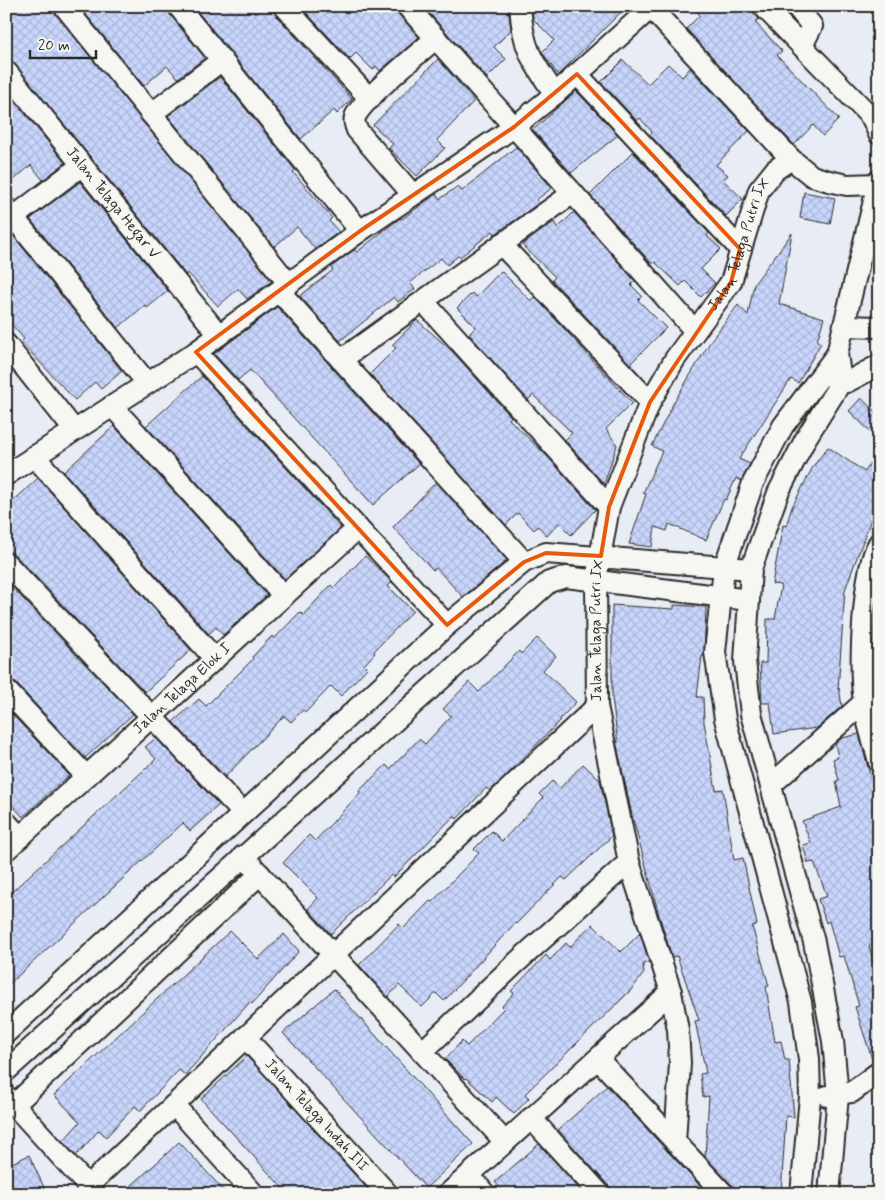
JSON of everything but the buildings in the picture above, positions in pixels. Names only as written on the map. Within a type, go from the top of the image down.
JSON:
[{"type":"street","points":[[64,6],[151,114],[341,360],[524,562]]},
{"type":"street","points":[[178,6],[360,231]]},
{"type":"street","points":[[406,6],[695,331]]},
{"type":"street","points":[[520,6],[522,35],[531,60],[555,94]]},
{"type":"street","points":[[763,6],[872,118],[879,134]]},
{"type":"street","points":[[796,6],[812,26],[802,46]]},
{"type":"street","points":[[287,7],[370,99]]},
{"type":"street","points":[[6,475],[196,352],[360,231],[514,127],[555,94],[652,7],[791,159],[812,176],[847,185],[878,184]]},
{"type":"street","points":[[413,195],[356,130],[354,121],[356,114],[370,99],[436,38]]},
{"type":"street","points":[[151,114],[222,60]]},
{"type":"street","name":"Jalan Telaga Hegar V","points":[[6,71],[219,335]]},
{"type":"street","points":[[577,74],[740,249]]},
{"type":"street","name":"Jalan Telaga Putri IX","points":[[675,1142],[680,1063],[678,1030],[672,992],[629,862],[597,706],[596,580],[609,507],[650,402],[695,331],[731,282],[759,190],[775,170],[791,159]]},
{"type":"street","points":[[82,165],[9,216],[148,383]]},
{"type":"street","points":[[829,1194],[838,1096],[833,1041],[821,977],[751,714],[745,661],[751,569],[778,493],[806,438],[832,377],[879,180]]},
{"type":"street","points":[[341,360],[573,193]]},
{"type":"street","points":[[501,244],[650,402]]},
{"type":"street","points":[[423,301],[609,507]]},
{"type":"street","points":[[845,326],[879,327]]},
{"type":"street","points":[[6,344],[74,430]]},
{"type":"street","points":[[196,352],[447,625]]},
{"type":"street","points":[[801,1194],[810,1097],[809,1059],[801,1002],[725,719],[715,652],[720,597],[724,568],[753,484],[783,426],[832,377],[860,376],[879,365]]},
{"type":"street","points":[[112,406],[284,596]]},
{"type":"street","points":[[34,456],[215,659]]},
{"type":"street","name":"Jalan Telaga Elok I","points":[[13,844],[358,528]]},
{"type":"street","points":[[879,543],[869,575],[862,639],[864,702],[879,762]]},
{"type":"street","points":[[6,1033],[447,625],[524,562],[546,553],[751,569]]},
{"type":"street","points":[[6,563],[244,813]]},
{"type":"street","points":[[6,1071],[549,582],[566,577],[749,600]]},
{"type":"street","points":[[771,785],[879,689]]},
{"type":"street","points":[[6,690],[86,776]]},
{"type":"street","points":[[260,874],[10,1100],[92,1190],[174,1105],[597,706]]},
{"type":"street","points":[[6,822],[13,844]]},
{"type":"street","points":[[243,856],[505,1142]]},
{"type":"street","points":[[422,1052],[517,962],[629,862]]},
{"type":"street","points":[[448,1194],[530,1118],[672,992]]},
{"type":"street","name":"Jalan Telaga Indah III","points":[[245,1038],[388,1194]]},
{"type":"street","points":[[598,1059],[724,1194]]},
{"type":"street","points":[[810,1097],[838,1096],[852,1092],[879,1072]]},
{"type":"street","points":[[174,1105],[254,1194]]},
{"type":"street","points":[[530,1118],[600,1194]]},
{"type":"street","points":[[469,1175],[485,1194]]},
{"type":"highlighted area","points":[[577,74],[740,249],[731,282],[650,402],[609,507],[601,556],[546,553],[524,562],[447,625],[196,352],[360,231],[514,127]]}]
